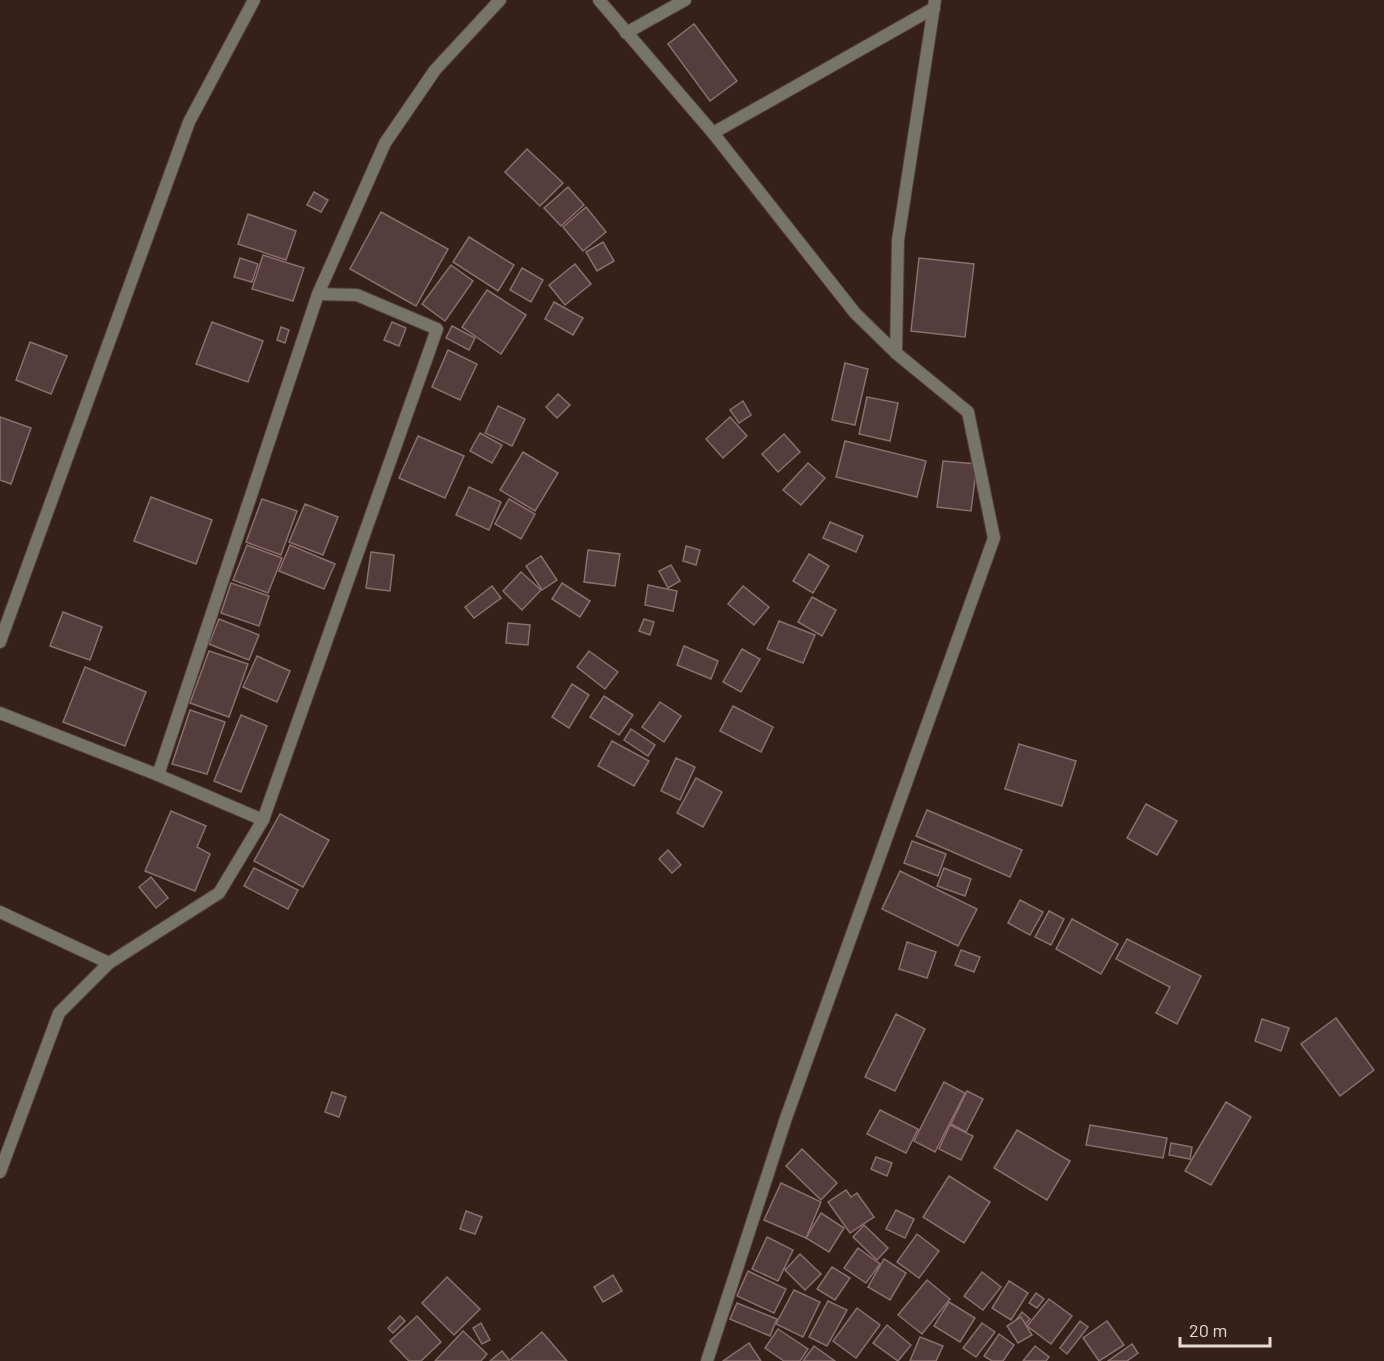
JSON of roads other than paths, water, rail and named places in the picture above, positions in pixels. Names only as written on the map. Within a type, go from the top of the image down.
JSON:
[{"type":"street","points":[[0,642],[189,122],[254,0]]},
{"type":"street","points":[[158,775],[318,294],[385,143],[435,70],[500,0]]},
{"type":"street","points":[[599,0],[713,133],[855,314],[896,353],[968,412],[994,538],[786,1118],[707,1361]]},
{"type":"street","points":[[626,33],[685,0]]},
{"type":"street","points":[[713,133],[934,4]]},
{"type":"street","points":[[896,353],[898,240],[934,4]]},
{"type":"street","points":[[0,1173],[60,1013],[109,963],[219,893],[263,820],[437,329],[357,295],[318,294]]},
{"type":"street","points":[[0,713],[158,775],[263,820]]},
{"type":"street","points":[[0,912],[109,963]]}]
